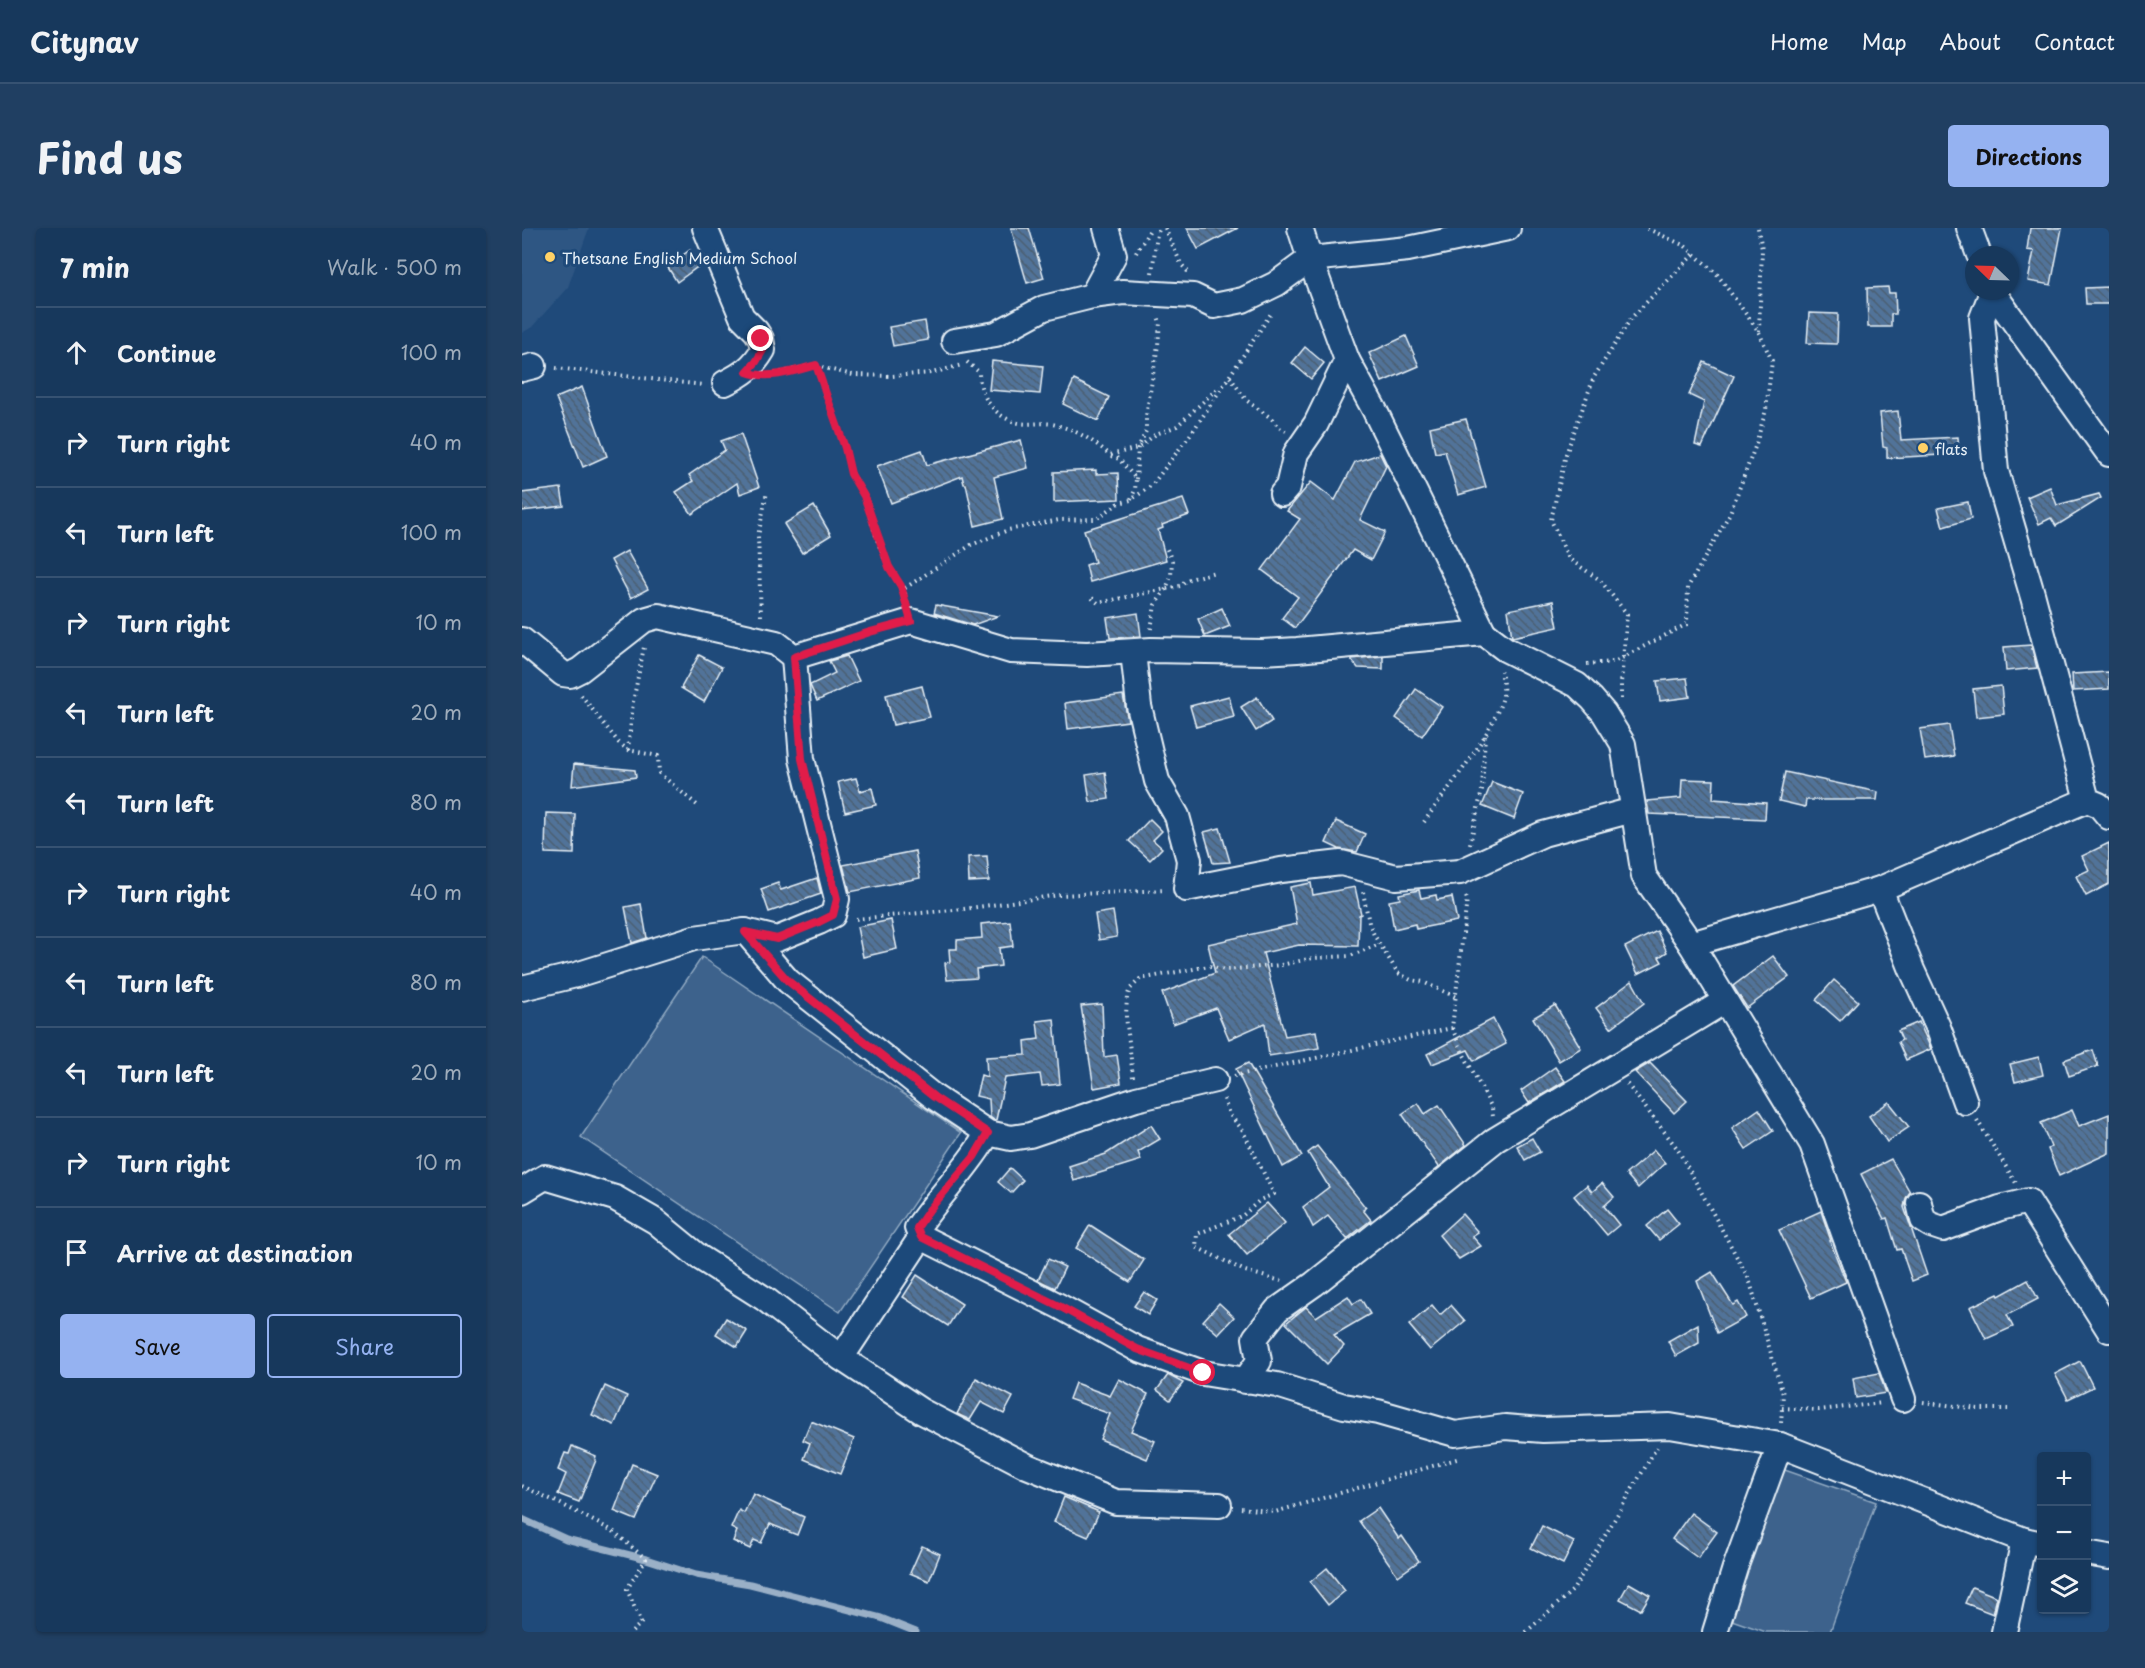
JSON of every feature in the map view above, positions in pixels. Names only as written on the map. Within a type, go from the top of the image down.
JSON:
[{"type":"street","points":[[705,228],[742,317],[761,339],[763,350],[747,372],[725,383]]},
{"type":"street","points":[[1092,296],[1110,267],[1114,255],[1106,228]]},
{"type":"street","points":[[1300,228],[1347,360],[1374,409],[1484,633],[1505,650],[1577,686],[1592,699],[1623,744],[1644,876],[1691,944],[1812,1144],[1904,1399]]},
{"type":"street","points":[[954,341],[996,334],[1044,308],[1092,296],[1123,292],[1193,296],[1214,306],[1243,300],[1276,284],[1310,259],[1408,249],[1508,228]]},
{"type":"street","points":[[1969,228],[1976,246]]},
{"type":"street","points":[[1989,300],[1982,318],[1996,471],[2033,597],[2087,800]]},
{"type":"street","points":[[1998,300],[2109,454]]},
{"type":"street","points":[[1282,494],[1288,486],[1296,453],[1316,424],[1347,360]]},
{"type":"street","points":[[522,640],[563,674],[570,675],[580,670],[644,620],[658,616],[785,650],[870,632],[907,610],[1011,651],[1087,654],[1142,651],[1262,652],[1484,633]]},
{"type":"street","points":[[522,988],[576,975],[694,938],[745,932],[777,939],[833,915],[837,899],[802,759],[785,650]]},
{"type":"street","points":[[1142,651],[1138,706],[1157,781],[1177,816],[1189,860],[1186,890],[1281,870],[1341,863],[1396,877],[1460,872],[1543,834],[1633,810]]},
{"type":"street","points":[[1691,944],[1880,889],[2087,800],[2099,805],[2109,817]]},
{"type":"street","points":[[1880,889],[1912,970],[1938,1027],[1965,1102]]},
{"type":"street","points":[[745,932],[788,981],[934,1097],[988,1133],[1011,1138],[1030,1135],[1136,1099],[1215,1080]]},
{"type":"street","points":[[1245,1381],[1259,1361],[1255,1338],[1277,1310],[1314,1284],[1495,1140],[1725,1001]]},
{"type":"street","points":[[988,1133],[974,1157],[929,1210],[917,1228],[921,1237],[1059,1306],[1137,1349],[1203,1373],[1277,1385],[1344,1406],[1378,1412],[1455,1434],[1505,1427],[1543,1430],[1670,1426],[1780,1445],[2033,1542],[2004,1632]]},
{"type":"street","points":[[522,1191],[545,1177],[615,1198],[655,1221],[699,1257],[765,1299],[841,1358],[921,1411],[1028,1466],[1116,1502],[1219,1505]]},
{"type":"street","points":[[1919,1203],[1923,1220],[1930,1226],[1943,1229],[2000,1208],[2028,1201],[2109,1329]]},
{"type":"street","points":[[841,1358],[921,1237]]},
{"type":"street","points":[[1715,1632],[1735,1568],[1780,1445]]},
{"type":"street","points":[[2091,1554],[2109,1557]]},
{"type":"path","points":[[1131,500],[1135,490],[1138,448],[1146,431],[1146,416],[1160,323],[1155,310],[1151,274],[1156,234],[1160,228]]},
{"type":"path","points":[[1165,228],[1181,264],[1197,282],[1206,302]]},
{"type":"path","points":[[1579,665],[1614,662],[1687,624],[1688,587],[1730,513],[1755,447],[1766,410],[1772,361],[1759,332],[1717,274],[1685,246],[1646,228]]},
{"type":"path","points":[[1758,228],[1762,249],[1759,332]]},
{"type":"path","points":[[1622,704],[1621,683],[1627,614],[1600,580],[1569,559],[1551,520],[1566,453],[1594,378],[1632,317],[1694,254]]},
{"type":"path","points":[[907,610],[905,588],[971,545],[1008,531],[1059,520],[1096,519],[1119,503],[1131,500],[1152,485],[1193,431],[1278,304]]},
{"type":"path","points":[[954,341],[964,360],[979,372],[982,392],[998,415],[1017,423],[1052,424],[1076,432],[1093,440],[1110,455],[1119,459],[1136,479]]},
{"type":"path","points":[[747,372],[762,375],[784,373],[816,365],[853,375],[892,376],[932,374],[969,363]]},
{"type":"path","points":[[816,365],[845,448],[851,474],[866,503],[889,567],[901,586],[907,610]]},
{"type":"path","points":[[528,368],[702,385],[725,383]]},
{"type":"path","points":[[1110,455],[1138,448],[1156,434],[1177,426],[1230,376]]},
{"type":"path","points":[[1230,376],[1246,400],[1271,418],[1280,428],[1295,435],[1301,446]]},
{"type":"path","points":[[768,492],[758,536],[759,599],[765,633],[785,650]]},
{"type":"path","points":[[1142,651],[1149,638],[1155,604],[1172,576],[1172,561],[1166,547]]},
{"type":"path","points":[[1092,598],[1098,603],[1166,589],[1180,586],[1186,580],[1215,572]]},
{"type":"path","points":[[628,750],[633,702],[644,651],[644,620]]},
{"type":"path","points":[[1424,822],[1485,735],[1501,702],[1503,688],[1501,665],[1505,650]]},
{"type":"path","points":[[570,675],[581,695],[619,743],[628,750],[658,756],[659,773],[697,806]]},
{"type":"path","points":[[1485,735],[1482,790],[1472,839],[1460,872],[1467,899],[1452,1028],[1492,1108],[1495,1140]]},
{"type":"path","points":[[1341,863],[1361,886],[1374,935],[1398,973],[1456,997]]},
{"type":"path","points":[[819,922],[964,909],[1059,896],[1186,890]]},
{"type":"path","points":[[1136,1099],[1126,1016],[1130,989],[1140,980],[1209,966],[1225,970],[1281,965],[1313,958],[1350,956],[1380,944]]},
{"type":"path","points":[[1314,1284],[1294,1285],[1245,1271],[1196,1247],[1197,1234],[1242,1216],[1260,1200],[1274,1194],[1242,1129],[1228,1114],[1223,1095],[1215,1080],[1452,1028]]},
{"type":"path","points":[[1615,1068],[1677,1148],[1749,1280],[1783,1394],[1780,1445]]},
{"type":"path","points":[[1965,1102],[2028,1201]]},
{"type":"path","points":[[1526,1632],[1573,1590],[1670,1426]]},
{"type":"path","points":[[1219,1505],[1275,1512],[1469,1455]]},
{"type":"path","points":[[522,1486],[613,1531],[646,1559],[627,1589],[641,1623],[632,1632]]},
{"type":"shaded area","name":"Thetsane English Medium School","points":[[522,228],[589,228],[568,287],[532,327],[522,333]]},
{"type":"shaded area","points":[[702,957],[961,1133],[840,1312],[581,1137]]},
{"type":"shaded area","points":[[1779,1468],[1876,1502],[1830,1632],[1766,1632],[1726,1618]]},
{"type":"building","points":[[1011,228],[1029,228],[1044,278],[1027,283]]},
{"type":"building","points":[[1187,228],[1238,228],[1198,249]]},
{"type":"building","points":[[2030,228],[2062,228],[2051,285],[2028,281],[2034,251],[2027,250]]},
{"type":"building","points":[[690,250],[700,265],[677,282],[667,266]]},
{"type":"building","points":[[1888,287],[1889,293],[1895,293],[1896,314],[1891,314],[1891,327],[1868,327],[1867,288]]},
{"type":"building","points":[[2109,287],[2109,304],[2086,304],[2085,288]]},
{"type":"building","points":[[1809,313],[1838,314],[1837,344],[1807,343]]},
{"type":"building","points":[[925,321],[928,340],[893,346],[889,327]]},
{"type":"building","points":[[1406,336],[1419,366],[1382,382],[1369,353]]},
{"type":"building","points":[[1305,347],[1324,363],[1311,379],[1292,363]]},
{"type":"building","points":[[992,361],[1043,366],[1040,394],[989,390]]},
{"type":"building","points":[[1704,362],[1734,376],[1702,447],[1695,445],[1704,402],[1689,395]]},
{"type":"building","points":[[1074,380],[1109,397],[1098,421],[1063,404]]},
{"type":"building","points":[[582,387],[607,456],[583,467],[556,398]]},
{"type":"building","name":"flats","points":[[1898,411],[1901,440],[1958,437],[1959,454],[1887,458],[1887,448],[1883,447],[1880,413]]},
{"type":"building","points":[[1466,419],[1486,487],[1458,495],[1445,451],[1435,453],[1430,427]]},
{"type":"building","points":[[741,434],[759,487],[740,494],[737,483],[692,514],[676,492],[693,481],[689,475],[725,450],[721,441]]},
{"type":"building","points":[[1021,440],[1028,468],[994,477],[1003,519],[975,526],[966,484],[962,476],[891,503],[877,466],[922,450],[927,465]]},
{"type":"building","points":[[1380,454],[1386,466],[1360,520],[1385,532],[1371,560],[1353,550],[1295,628],[1282,618],[1298,597],[1262,570],[1300,519],[1287,511],[1311,482],[1335,500],[1355,462]]},
{"type":"building","points":[[1096,470],[1096,474],[1118,473],[1119,499],[1054,502],[1054,472]]},
{"type":"building","points":[[2050,487],[2057,505],[2099,494],[2101,498],[2056,526],[2051,518],[2039,524],[2027,497]]},
{"type":"building","points":[[561,488],[564,506],[522,511],[522,493]]},
{"type":"building","points":[[1183,499],[1189,515],[1162,525],[1163,528],[1158,530],[1166,560],[1090,582],[1086,565],[1095,562],[1084,530]]},
{"type":"building","points":[[1968,502],[1971,519],[1943,527],[1938,508]]},
{"type":"building","points":[[814,506],[831,535],[802,553],[784,524]]},
{"type":"building","points":[[627,551],[648,589],[631,598],[611,560]]},
{"type":"building","points":[[1553,601],[1558,627],[1512,637],[1508,610]]},
{"type":"building","points":[[936,605],[998,616],[973,625],[934,613]]},
{"type":"building","points":[[1222,608],[1230,626],[1205,636],[1198,619]]},
{"type":"building","points":[[1138,613],[1141,636],[1110,638],[1107,618]]},
{"type":"building","points":[[2031,645],[2037,668],[2006,671],[2004,647]]},
{"type":"building","points":[[699,655],[722,667],[704,702],[681,688]]},
{"type":"building","points":[[847,656],[859,681],[817,701],[810,685],[835,673],[829,661]]},
{"type":"building","points":[[1383,656],[1383,669],[1358,668],[1351,659]]},
{"type":"building","points":[[2109,672],[2109,689],[2073,691],[2072,674]]},
{"type":"building","points":[[1687,678],[1690,697],[1660,701],[1657,681]]},
{"type":"building","points":[[922,686],[930,717],[893,725],[886,695]]},
{"type":"building","points":[[2001,686],[2004,714],[1976,717],[1973,689]]},
{"type":"building","points":[[1416,689],[1442,707],[1422,736],[1396,718]]},
{"type":"building","points":[[1123,695],[1128,721],[1068,729],[1065,703]]},
{"type":"building","points":[[1229,696],[1234,717],[1196,727],[1190,706]]},
{"type":"building","points":[[1257,697],[1272,721],[1256,731],[1241,707]]},
{"type":"building","points":[[1949,725],[1954,756],[1925,760],[1920,729]]},
{"type":"building","points":[[574,764],[635,770],[636,777],[572,786]]},
{"type":"building","points":[[1105,772],[1109,799],[1090,802],[1086,775]]},
{"type":"building","points":[[1785,772],[1878,792],[1877,800],[1806,800],[1805,807],[1779,801]]},
{"type":"building","points":[[856,778],[860,791],[872,788],[876,805],[845,812],[838,782]]},
{"type":"building","points":[[1682,779],[1714,780],[1713,799],[1766,803],[1765,819],[1649,814],[1647,801],[1681,798]]},
{"type":"building","points":[[1492,782],[1523,794],[1514,819],[1482,806]]},
{"type":"building","points":[[546,813],[575,814],[574,854],[545,853]]},
{"type":"building","points":[[1150,819],[1162,831],[1153,840],[1162,848],[1150,860],[1129,841]]},
{"type":"building","points":[[1336,821],[1365,834],[1357,852],[1339,849],[1326,843]]},
{"type":"building","points":[[1220,828],[1230,862],[1213,863],[1204,832]]},
{"type":"building","points":[[2109,843],[2109,884],[2086,896],[2076,876],[2089,870],[2082,856]]},
{"type":"building","points":[[915,851],[920,878],[850,892],[843,865]]},
{"type":"building","points":[[987,856],[989,881],[969,882],[968,857]]},
{"type":"building","points":[[817,878],[821,894],[769,912],[761,889],[778,883],[781,890]]},
{"type":"building","points":[[1311,883],[1313,895],[1355,887],[1361,914],[1359,915],[1358,946],[1299,945],[1263,953],[1285,1036],[1316,1031],[1319,1048],[1269,1056],[1265,1023],[1229,1039],[1216,1008],[1173,1024],[1162,993],[1215,973],[1208,944],[1297,924],[1290,887]]},
{"type":"building","points":[[1419,890],[1421,898],[1436,895],[1437,900],[1452,897],[1457,921],[1416,929],[1415,924],[1394,929],[1389,901],[1400,899],[1399,894]]},
{"type":"building","points":[[641,904],[647,938],[632,943],[625,907]]},
{"type":"building","points":[[1113,911],[1117,937],[1099,940],[1095,914]]},
{"type":"building","points":[[891,920],[897,949],[863,957],[857,927]]},
{"type":"building","points":[[1010,921],[1013,946],[999,948],[1001,966],[976,969],[977,978],[947,980],[945,963],[950,962],[949,949],[957,949],[957,940],[982,938],[981,924]]},
{"type":"building","points":[[1657,931],[1667,952],[1659,957],[1662,962],[1638,974],[1625,947]]},
{"type":"building","points":[[1773,956],[1789,977],[1747,1008],[1733,986]]},
{"type":"building","points":[[1834,980],[1858,1001],[1840,1021],[1816,1000]]},
{"type":"building","points":[[1632,981],[1644,1003],[1611,1028],[1596,1008]]},
{"type":"building","points":[[1102,1004],[1104,1057],[1117,1055],[1121,1083],[1094,1088],[1081,1006]]},
{"type":"building","points":[[1555,1005],[1581,1048],[1559,1061],[1533,1018]]},
{"type":"building","points":[[1054,1019],[1060,1084],[1042,1086],[1040,1074],[1005,1078],[996,1120],[994,1120],[990,1117],[989,1099],[976,1096],[981,1075],[987,1077],[986,1057],[1026,1055],[1025,1041],[1039,1039],[1037,1021]]},
{"type":"building","points":[[1493,1019],[1506,1044],[1474,1061],[1468,1050],[1432,1064],[1427,1054]]},
{"type":"building","points":[[1919,1022],[1931,1049],[1906,1060],[1898,1042],[1902,1040],[1898,1031]]},
{"type":"building","points":[[2093,1050],[2098,1066],[2069,1076],[2064,1060]]},
{"type":"building","points":[[2039,1057],[2043,1075],[2015,1082],[2010,1064]]},
{"type":"building","points":[[1248,1063],[1302,1156],[1283,1167],[1236,1069]]},
{"type":"building","points":[[1650,1063],[1687,1101],[1674,1113],[1635,1072]]},
{"type":"building","points":[[1555,1067],[1565,1081],[1529,1103],[1521,1091]]},
{"type":"building","points":[[1889,1102],[1909,1127],[1887,1142],[1869,1116]]},
{"type":"building","points":[[1418,1103],[1425,1114],[1439,1105],[1466,1145],[1439,1167],[1402,1114]]},
{"type":"building","points":[[1759,1109],[1773,1131],[1746,1149],[1732,1128]]},
{"type":"building","points":[[2072,1110],[2079,1126],[2109,1114],[2109,1153],[2059,1176],[2041,1123]]},
{"type":"building","points":[[1151,1125],[1160,1139],[1138,1152],[1141,1160],[1074,1181],[1069,1166],[1106,1154]]},
{"type":"building","points":[[1532,1138],[1540,1152],[1525,1160],[1517,1146]]},
{"type":"building","points":[[1317,1146],[1366,1208],[1363,1210],[1371,1220],[1347,1239],[1328,1216],[1313,1227],[1303,1207],[1329,1187],[1308,1153]]},
{"type":"building","points":[[1654,1150],[1665,1163],[1638,1188],[1626,1174]]},
{"type":"building","points":[[1891,1159],[1910,1192],[1904,1207],[1927,1275],[1912,1281],[1901,1249],[1897,1250],[1887,1218],[1884,1219],[1861,1174]]},
{"type":"building","points":[[1010,1168],[1023,1180],[1011,1193],[998,1182]]},
{"type":"building","points":[[1602,1183],[1614,1197],[1604,1206],[1619,1225],[1607,1235],[1574,1196],[1587,1185],[1592,1192]]},
{"type":"building","points":[[1267,1203],[1285,1223],[1247,1255],[1229,1234]]},
{"type":"building","points":[[1667,1209],[1679,1224],[1659,1240],[1647,1226]]},
{"type":"building","points":[[1821,1211],[1846,1282],[1811,1298],[1779,1230]]},
{"type":"building","points":[[1462,1214],[1478,1232],[1472,1236],[1481,1246],[1459,1259],[1439,1235]]},
{"type":"building","points":[[1090,1225],[1144,1260],[1130,1282],[1076,1248]]},
{"type":"building","points":[[1048,1259],[1065,1267],[1055,1288],[1038,1280]]},
{"type":"building","points":[[1712,1272],[1733,1305],[1738,1302],[1746,1317],[1717,1333],[1697,1281]]},
{"type":"building","points":[[917,1275],[962,1304],[948,1326],[903,1297]]},
{"type":"building","points":[[2028,1280],[2038,1299],[2007,1315],[2013,1327],[1986,1339],[1970,1307],[1998,1294],[1999,1296]]},
{"type":"building","points":[[1144,1292],[1157,1300],[1148,1315],[1134,1306]]},
{"type":"building","points":[[1348,1296],[1353,1304],[1361,1299],[1370,1314],[1334,1335],[1344,1346],[1327,1364],[1286,1323],[1306,1307],[1316,1317]]},
{"type":"building","points":[[1219,1303],[1234,1317],[1218,1334],[1203,1321]]},
{"type":"building","points":[[1432,1305],[1440,1315],[1451,1305],[1465,1321],[1430,1350],[1409,1325]]},
{"type":"building","points":[[726,1318],[747,1331],[737,1347],[716,1334]]},
{"type":"building","points":[[1698,1324],[1699,1343],[1676,1356],[1668,1341]]},
{"type":"building","points":[[2080,1361],[2093,1387],[2068,1399],[2055,1374]]},
{"type":"building","points":[[1879,1373],[1886,1393],[1856,1398],[1853,1378]]},
{"type":"building","points":[[1168,1375],[1183,1383],[1170,1400],[1157,1390]]},
{"type":"building","points":[[976,1378],[1013,1397],[1004,1414],[981,1402],[970,1420],[957,1414]]},
{"type":"building","points":[[1119,1379],[1148,1394],[1131,1431],[1155,1441],[1147,1459],[1100,1439],[1110,1414],[1069,1399],[1075,1383],[1110,1396]]},
{"type":"building","points":[[605,1386],[627,1396],[614,1425],[592,1415]]},
{"type":"building","points":[[811,1421],[854,1439],[840,1474],[804,1459],[810,1443],[803,1440]]},
{"type":"building","points":[[572,1446],[596,1456],[579,1502],[558,1494],[566,1474],[558,1470],[565,1453],[569,1454]]},
{"type":"building","points":[[632,1464],[657,1474],[636,1520],[614,1511]]},
{"type":"building","points":[[753,1494],[804,1517],[797,1535],[770,1524],[761,1543],[754,1540],[750,1549],[733,1541],[737,1531],[731,1528],[739,1510],[744,1513]]},
{"type":"building","points":[[1064,1497],[1099,1512],[1088,1537],[1054,1522]]},
{"type":"building","points":[[1378,1508],[1399,1539],[1402,1536],[1419,1561],[1398,1576],[1359,1521]]},
{"type":"building","points":[[1691,1513],[1717,1532],[1698,1558],[1672,1539]]},
{"type":"building","points":[[1542,1526],[1574,1542],[1563,1564],[1531,1548]]},
{"type":"building","points":[[922,1546],[940,1554],[929,1581],[910,1573]]},
{"type":"building","points":[[1327,1568],[1345,1591],[1328,1605],[1310,1582]]},
{"type":"building","points":[[1629,1583],[1650,1595],[1641,1610],[1620,1599]]},
{"type":"building","points":[[1972,1587],[1997,1597],[1993,1614],[1965,1603]]},
{"type":"waterway","points":[[522,1519],[566,1539],[646,1559],[696,1575],[750,1584],[881,1618],[916,1632]]},
{"type":"place","name":"Thetsane English Medium School","points":[[550,257]]},
{"type":"place","name":"flats","points":[[1923,448]]},
{"type":"route","points":[[761,339],[763,350],[747,372],[753,375],[784,373],[816,365],[845,448],[851,474],[864,496],[879,545],[901,586],[911,621],[794,657],[802,759],[837,899],[833,915],[777,939],[745,932],[788,981],[934,1097],[988,1133],[974,1157],[929,1210],[917,1228],[921,1237],[1059,1306],[1137,1349],[1203,1373]]}]
